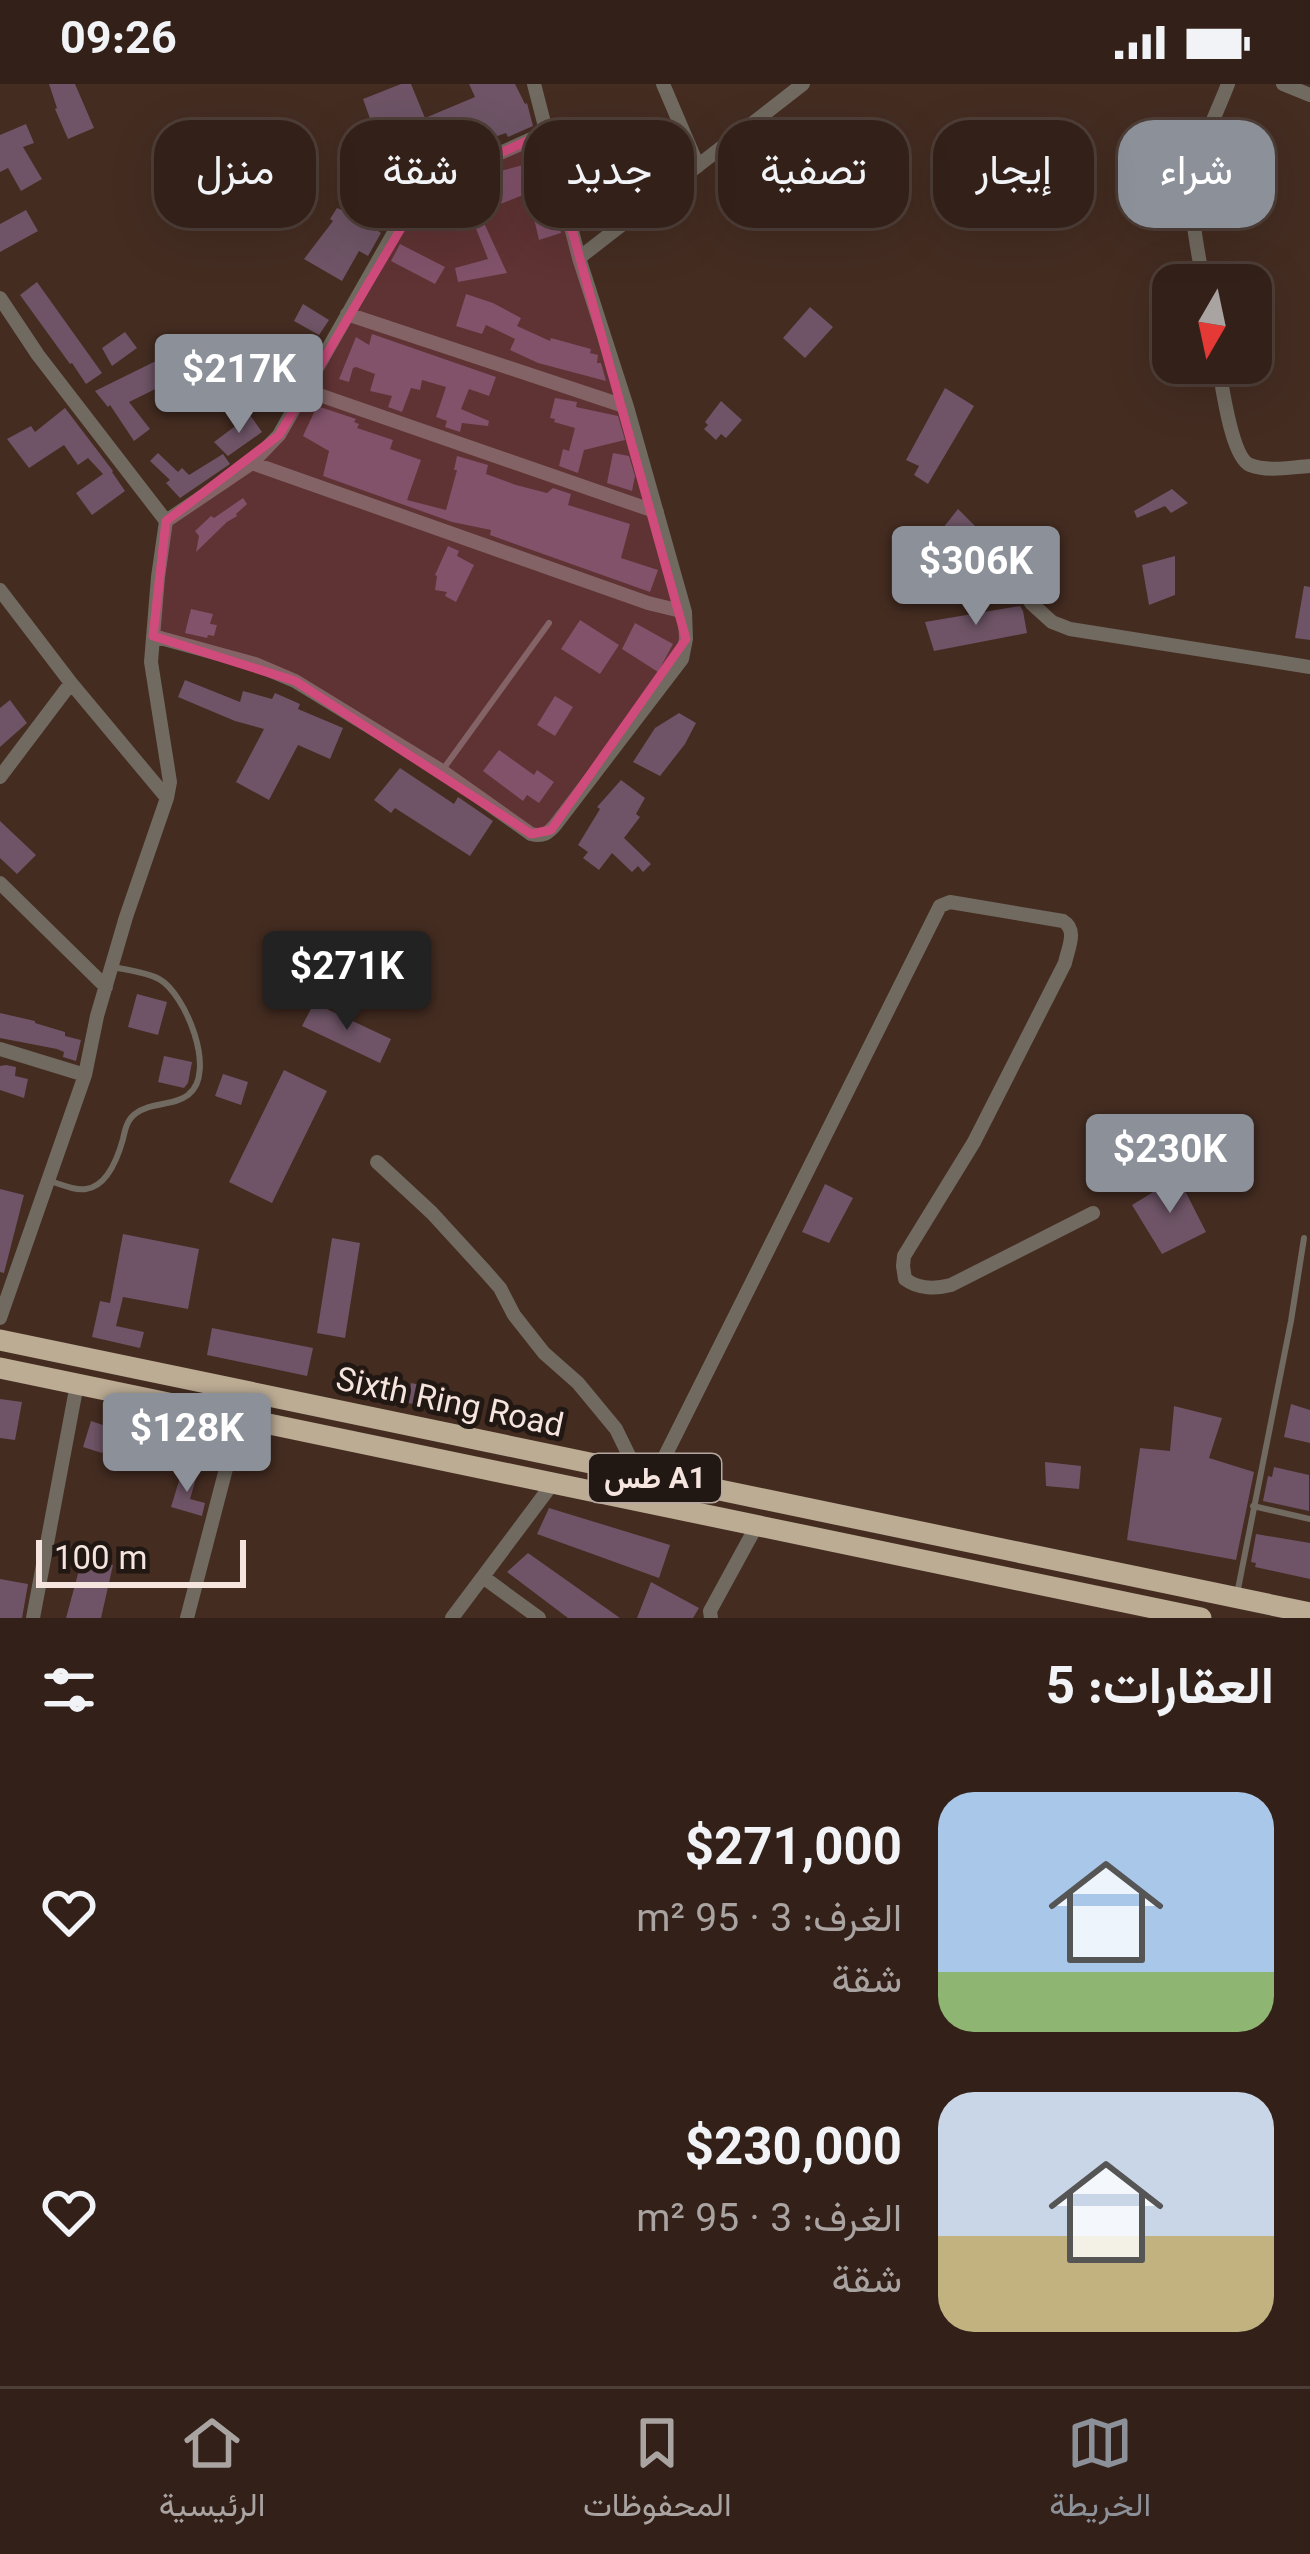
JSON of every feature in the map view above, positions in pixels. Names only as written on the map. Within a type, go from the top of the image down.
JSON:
[{"type":"highway","name":"Sixth Ring Road","points":[[0,1340],[1310,1613]]},
{"type":"highway","name":"Sixth Ring Road","points":[[0,1368],[1201,1618]]},
{"type":"street","points":[[534,84],[542,120]]},
{"type":"street","points":[[663,84],[698,166]]},
{"type":"street","points":[[579,258],[803,84]]},
{"type":"street","points":[[1200,264],[1192,194],[1196,165],[1228,84]]},
{"type":"street","points":[[1282,84],[1310,95]]},
{"type":"street","points":[[166,520],[252,463],[279,435],[404,215],[427,186],[524,142]]},
{"type":"street","points":[[153,636],[255,664],[295,681],[442,771],[531,834],[544,835],[556,824],[682,659],[686,639],[685,612],[657,512],[571,228]]},
{"type":"street","points":[[0,298],[38,355],[166,520],[152,662],[170,782],[125,917],[85,1075],[0,1318]]},
{"type":"street","points":[[347,314],[627,407]]},
{"type":"street","points":[[1222,384],[1235,446],[1244,462],[1277,468],[1310,466]]},
{"type":"street","points":[[305,390],[657,512]]},
{"type":"street","points":[[252,463],[685,612]]},
{"type":"street","points":[[962,560],[999,562],[1012,571],[1031,603],[1052,622],[1070,629],[1310,668]]},
{"type":"street","points":[[0,590],[167,798]]},
{"type":"street","points":[[0,778],[71,683]]},
{"type":"street","points":[[0,884],[106,987]]},
{"type":"street","points":[[376,1162],[500,1288],[514,1315],[608,1419],[646,1476],[940,907],[950,902],[1063,921],[1072,933],[1065,962],[974,1142],[904,1256],[905,1279],[916,1286],[951,1285],[1093,1213]]},
{"type":"street","points":[[0,1049],[85,1075]]},
{"type":"street","points":[[33,1618],[77,1384]]},
{"type":"street","points":[[187,1618],[239,1419]]},
{"type":"street","points":[[452,1618],[553,1483]]},
{"type":"street","points":[[711,1618],[710,1611],[758,1525]]},
{"type":"street","points":[[483,1576],[539,1618]]},
{"type":"lane","points":[[442,771],[549,623]]},
{"type":"lane","points":[[50,1181],[81,1190],[103,1181],[135,1114],[187,1096],[196,1084],[198,1046],[184,1004],[160,980],[112,966]]},
{"type":"lane","points":[[1236,1598],[1304,1238]]},
{"type":"lane","points":[[1253,1506],[1310,1519]]},
{"type":"highlighted area","points":[[545,133],[686,639],[551,830],[531,834],[295,681],[153,636],[166,521],[279,435],[426,186]]},
{"type":"building","points":[[49,84],[75,84],[94,128],[68,139]]},
{"type":"building","points":[[411,84],[425,118],[475,97],[469,84],[515,84],[531,120],[524,120],[524,130],[508,137],[500,135],[500,120],[370,120],[363,99]]},
{"type":"building","points":[[26,124],[34,143],[23,147],[42,179],[21,191],[8,168],[0,172],[0,135]]},
{"type":"building","points":[[524,165],[524,195],[500,204],[500,171]]},
{"type":"building","points":[[337,208],[340,228],[374,228],[381,233],[368,256],[359,251],[342,281],[304,259],[333,221]]},
{"type":"building","points":[[26,210],[38,231],[0,252],[0,224]]},
{"type":"building","points":[[476,228],[486,228],[507,273],[458,282],[455,268],[488,259]]},
{"type":"building","points":[[536,228],[560,228],[561,233],[539,240]]},
{"type":"building","points":[[400,244],[445,267],[435,284],[391,261]]},
{"type":"building","points":[[37,282],[102,373],[86,384],[20,295]]},
{"type":"building","points":[[466,294],[521,318],[517,326],[550,341],[591,349],[590,353],[598,355],[606,381],[538,363],[510,350],[515,339],[486,325],[482,334],[456,326]]},
{"type":"building","points":[[303,304],[329,320],[319,335],[294,321]]},
{"type":"building","points":[[810,307],[833,327],[805,358],[783,338]]},
{"type":"building","points":[[125,332],[137,348],[112,366],[102,348]]},
{"type":"building","points":[[372,334],[496,377],[489,396],[469,389],[461,409],[489,421],[488,426],[462,423],[460,432],[445,427],[447,421],[436,417],[446,387],[422,380],[420,390],[411,388],[402,412],[388,407],[392,396],[370,391],[375,374],[356,367],[349,382],[339,379],[356,337],[369,345]]},
{"type":"building","points":[[198,343],[206,356],[187,368],[190,372],[129,402],[150,429],[134,441],[95,391],[164,357],[167,363]]},
{"type":"building","points":[[272,368],[292,380],[275,407],[258,398]]},
{"type":"building","points":[[945,388],[974,406],[928,484],[914,475],[919,466],[906,460]]},
{"type":"building","points":[[555,398],[618,416],[625,440],[584,450],[578,473],[559,466],[575,428],[550,418]]},
{"type":"building","points":[[721,401],[742,420],[726,438],[721,434],[716,440],[704,429]]},
{"type":"building","points":[[317,406],[356,419],[357,428],[393,440],[390,449],[421,460],[407,500],[446,510],[457,456],[488,465],[486,474],[516,485],[571,494],[568,505],[630,524],[621,558],[658,570],[650,592],[490,535],[491,530],[452,522],[323,476],[329,451],[303,436]]},
{"type":"building","points":[[65,408],[125,491],[92,515],[76,493],[103,474],[88,458],[78,465],[64,445],[29,468],[7,439],[31,426],[35,432]]},
{"type":"building","points":[[250,415],[262,432],[228,456],[214,442]]},
{"type":"building","points":[[158,453],[178,472],[182,468],[189,475],[223,454],[230,464],[180,498],[150,461]]},
{"type":"building","points":[[613,453],[629,456],[635,476],[632,491],[607,483]]},
{"type":"building","points":[[1172,489],[1188,503],[1171,513],[1165,506],[1137,518],[1134,511]]},
{"type":"building","points":[[243,498],[247,504],[237,516],[196,552],[199,536],[195,531]]},
{"type":"building","points":[[958,509],[978,529],[961,542],[943,528]]},
{"type":"building","points":[[916,526],[950,591],[924,604],[900,533]]},
{"type":"building","points":[[448,546],[474,565],[456,602],[445,596],[447,592],[435,590],[435,575]]},
{"type":"building","points":[[1175,556],[1175,595],[1149,605],[1142,565]]},
{"type":"building","points":[[1304,586],[1310,587],[1310,640],[1295,638]]},
{"type":"building","points":[[1020,606],[1027,633],[934,651],[925,622]]},
{"type":"building","points":[[191,609],[213,614],[214,636],[185,633]]},
{"type":"building","points":[[580,620],[619,645],[600,674],[561,649]]},
{"type":"building","points":[[635,623],[673,644],[658,672],[622,649]]},
{"type":"building","points":[[185,680],[240,702],[243,691],[272,699],[275,693],[300,704],[298,709],[343,728],[330,759],[298,745],[269,800],[236,782],[264,729],[178,697]]},
{"type":"building","points":[[555,696],[573,707],[555,736],[537,725]]},
{"type":"building","points":[[10,700],[27,723],[0,747],[0,708]]},
{"type":"building","points":[[679,713],[696,723],[660,776],[633,762],[655,728]]},
{"type":"building","points":[[499,750],[534,775],[537,770],[554,782],[539,803],[527,795],[523,801],[483,771]]},
{"type":"building","points":[[400,768],[454,804],[458,797],[493,821],[470,856],[395,808],[391,813],[374,800]]},
{"type":"building","points":[[621,780],[645,798],[636,814],[640,817],[624,838],[651,864],[643,872],[638,866],[632,872],[612,853],[599,870],[583,858],[588,852],[578,845],[597,807]]},
{"type":"building","points":[[0,821],[36,855],[17,874],[0,858]]},
{"type":"building","points":[[137,994],[167,1002],[158,1035],[128,1027]]},
{"type":"building","points":[[314,1003],[391,1039],[380,1063],[302,1026]]},
{"type":"building","points":[[0,1013],[81,1040],[76,1061],[57,1049],[0,1038]]},
{"type":"building","points":[[164,1056],[192,1062],[184,1088],[158,1082]]},
{"type":"building","points":[[0,1066],[16,1067],[15,1076],[28,1079],[24,1098],[0,1090]]},
{"type":"building","points":[[284,1070],[327,1091],[272,1203],[229,1182]]},
{"type":"building","points":[[223,1074],[248,1082],[241,1105],[215,1096]]},
{"type":"building","points":[[1178,1177],[1206,1232],[1162,1254],[1132,1205]]},
{"type":"building","points":[[825,1184],[853,1198],[829,1243],[802,1232]]},
{"type":"building","points":[[0,1189],[24,1195],[4,1273],[0,1272]]},
{"type":"building","points":[[123,1234],[199,1249],[188,1309],[123,1297],[116,1326],[144,1332],[140,1348],[92,1337],[100,1301],[110,1303]]},
{"type":"building","points":[[332,1238],[360,1243],[345,1338],[317,1333]]},
{"type":"building","points":[[212,1328],[313,1348],[307,1376],[207,1355]]},
{"type":"building","points":[[411,1383],[461,1393],[457,1413],[408,1403]]},
{"type":"building","points":[[0,1399],[22,1402],[15,1440],[0,1438]]},
{"type":"building","points":[[1291,1404],[1310,1410],[1310,1443],[1284,1437]]},
{"type":"building","points":[[1174,1406],[1222,1418],[1209,1458],[1254,1472],[1236,1560],[1127,1540],[1140,1448],[1170,1451]]},
{"type":"building","points":[[123,1419],[152,1425],[146,1454],[105,1446],[102,1453],[83,1447],[91,1421],[121,1431]]},
{"type":"building","points":[[1045,1462],[1081,1466],[1079,1489],[1046,1486]]},
{"type":"building","points":[[1274,1467],[1309,1475],[1309,1511],[1263,1501]]},
{"type":"building","points":[[182,1471],[197,1475],[190,1499],[205,1503],[202,1516],[171,1507]]},
{"type":"building","points":[[549,1508],[670,1545],[659,1578],[537,1534]]},
{"type":"building","points":[[1256,1534],[1310,1543],[1310,1579],[1255,1567],[1251,1562]]},
{"type":"building","points":[[528,1553],[620,1618],[568,1618],[507,1572]]},
{"type":"building","points":[[82,1559],[113,1565],[101,1618],[66,1618]]},
{"type":"building","points":[[0,1579],[28,1584],[22,1618],[0,1618]]},
{"type":"building","points":[[651,1582],[699,1608],[693,1618],[637,1618]]}]
